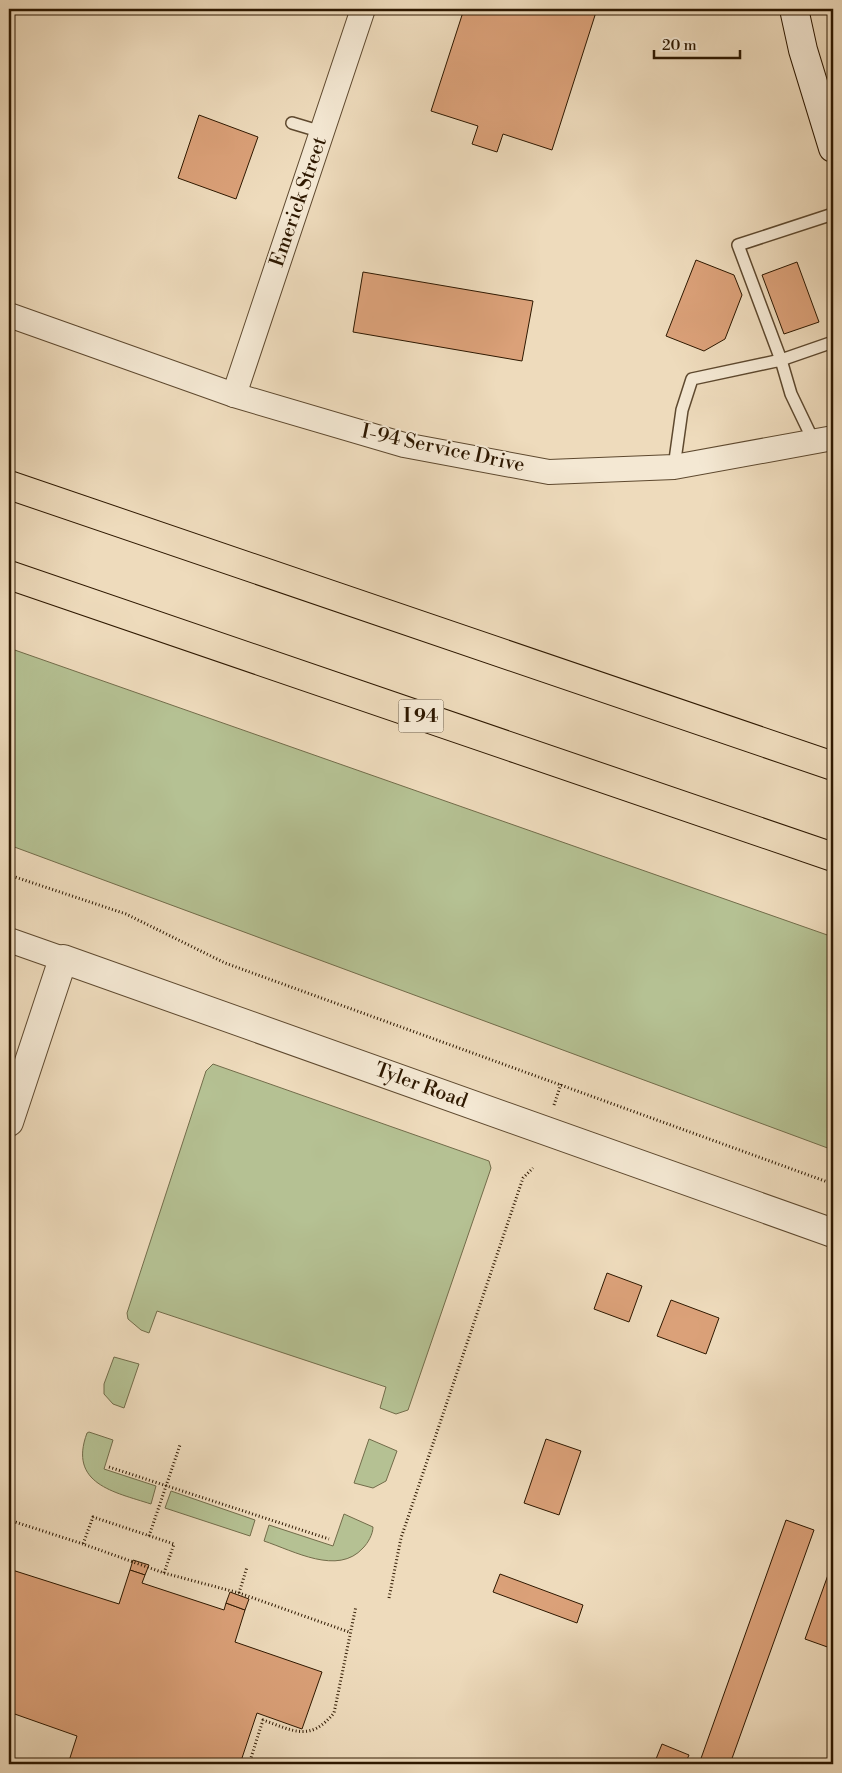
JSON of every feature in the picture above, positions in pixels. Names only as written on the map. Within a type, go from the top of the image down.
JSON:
[{"type":"highway","points":[[9,484],[833,766]]},
{"type":"highway","name":"I 94","points":[[9,575],[833,857]]},
{"type":"street","name":"Emerick Street","points":[[234,395],[363,9]]},
{"type":"street","points":[[794,9],[803,50],[833,148]]},
{"type":"street","name":"I-94 Service Drive","points":[[9,314],[234,395],[404,445],[549,472],[674,467],[823,440]]},
{"type":"street","name":"Tyler Road","points":[[9,940],[833,1233]]},
{"type":"street","points":[[9,1122],[63,959]]},
{"type":"lane","points":[[292,123],[322,132]]},
{"type":"lane","points":[[823,440],[791,394],[738,245],[833,214]]},
{"type":"lane","points":[[674,467],[682,410],[692,379],[780,360],[833,342]]},
{"type":"path","points":[[9,875],[126,914],[225,963],[833,1184]]},
{"type":"path","points":[[389,1598],[404,1528],[523,1178],[533,1168]]},
{"type":"path","points":[[149,1536],[180,1444]]},
{"type":"path","points":[[109,1467],[329,1539]]},
{"type":"path","points":[[82,1544],[93,1518],[174,1544],[164,1572]]},
{"type":"path","points":[[9,1520],[164,1572],[238,1593],[349,1632]]},
{"type":"path","points":[[238,1593],[247,1567]]},
{"type":"path","points":[[249,1764],[263,1720],[290,1730],[309,1732],[325,1724],[334,1713],[349,1632],[356,1606]]},
{"type":"green space","points":[[9,648],[833,937],[833,1150],[9,845]]},
{"type":"green space","points":[[213,1064],[489,1161],[491,1168],[408,1410],[396,1414],[380,1408],[386,1387],[157,1311],[149,1333],[141,1330],[128,1319],[127,1313],[206,1071]]},
{"type":"green space","points":[[114,1357],[139,1364],[124,1408],[113,1404],[104,1394],[104,1384]]},
{"type":"green space","points":[[87,1433],[113,1440],[104,1469],[156,1486],[151,1504],[109,1490],[89,1475],[84,1464],[83,1450]]},
{"type":"green space","points":[[369,1439],[397,1451],[386,1481],[373,1488],[354,1483]]},
{"type":"green space","points":[[171,1491],[255,1520],[250,1536],[165,1508]]},
{"type":"green space","points":[[344,1514],[373,1527],[367,1544],[353,1556],[329,1561],[315,1559],[264,1541],[269,1525],[333,1546]]},
{"type":"building","points":[[464,9],[597,9],[552,150],[503,134],[497,152],[472,144],[478,126],[431,111]]},
{"type":"building","points":[[199,115],[258,137],[236,199],[178,178]]},
{"type":"building","points":[[696,260],[734,275],[742,295],[725,339],[704,351],[666,336]]},
{"type":"building","points":[[797,262],[819,322],[784,334],[762,275]]},
{"type":"building","points":[[363,272],[533,301],[522,361],[353,332]]},
{"type":"building","points":[[607,1273],[642,1286],[629,1322],[594,1309]]},
{"type":"building","points":[[671,1300],[719,1318],[706,1354],[657,1336]]},
{"type":"building","points":[[546,1439],[581,1451],[559,1515],[524,1503]]},
{"type":"building","points":[[786,1520],[814,1530],[730,1764],[699,1764]]},
{"type":"building","points":[[133,1560],[149,1565],[145,1575],[130,1570]]},
{"type":"building","points":[[833,1561],[833,1649],[805,1639]]},
{"type":"building","points":[[9,1569],[119,1604],[130,1570],[145,1575],[142,1583],[224,1610],[226,1603],[245,1610],[235,1642],[322,1672],[302,1729],[257,1713],[240,1764],[68,1764],[77,1736],[9,1712]]},
{"type":"building","points":[[500,1574],[583,1605],[577,1623],[493,1592]]},
{"type":"building","points":[[230,1592],[249,1599],[245,1610],[226,1603]]},
{"type":"building","points":[[662,1744],[689,1755],[685,1764],[654,1764]]}]
